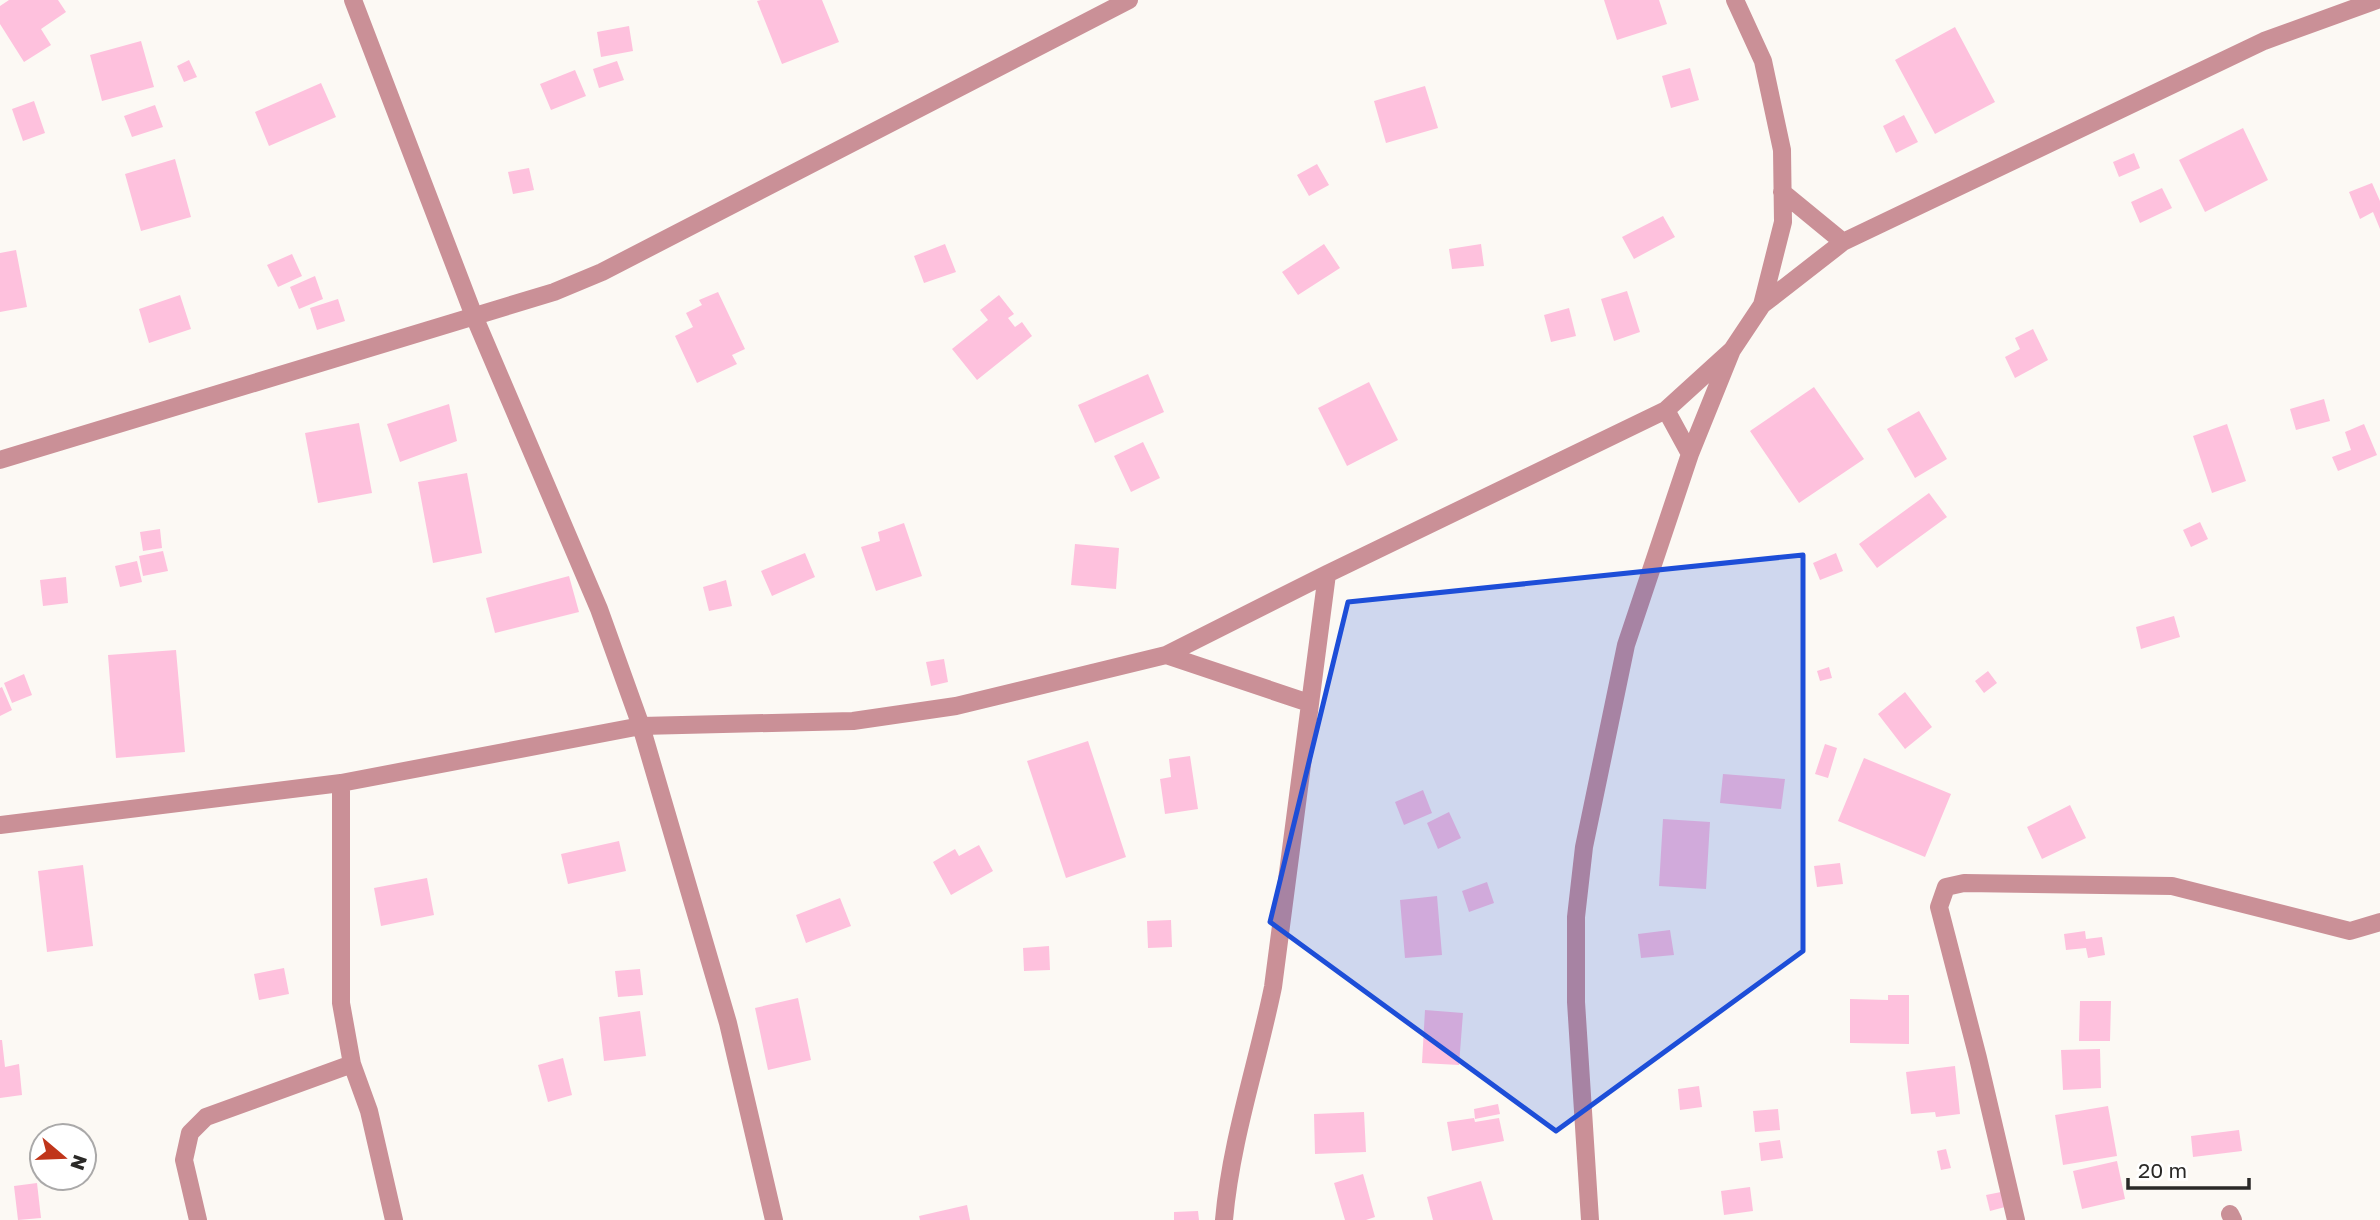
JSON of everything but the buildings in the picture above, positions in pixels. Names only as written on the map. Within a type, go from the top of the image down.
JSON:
[{"type":"street","points":[[353,0],[474,316],[598,609],[641,726],[728,1023],[774,1220]]},
{"type":"street","points":[[0,460],[554,292],[602,272],[1129,0]]},
{"type":"street","points":[[1735,0],[1763,61],[1782,150],[1783,222],[1762,305]]},
{"type":"street","points":[[1590,1220],[1576,1002],[1576,917],[1584,847],[1626,645],[1690,454],[1732,350],[1762,305],[1843,242],[2264,41],[2378,0]]},
{"type":"street","points":[[1782,192],[1843,242]]},
{"type":"street","points":[[0,825],[341,783],[641,726],[853,721],[956,706],[1166,655],[1666,410],[1732,350]]},
{"type":"street","points":[[1666,410],[1690,454]]},
{"type":"street","points":[[1224,1220],[1235,1137],[1261,1043],[1273,987],[1327,574]]},
{"type":"street","points":[[1166,655],[1309,703]]},
{"type":"street","points":[[341,783],[341,1003],[352,1064],[369,1111],[394,1220]]},
{"type":"street","points":[[2016,1220],[1939,907],[1945,887],[1964,883],[2172,886],[2350,931],[2380,922]]},
{"type":"street","points":[[198,1220],[184,1160],[190,1133],[206,1117],[352,1064]]},
{"type":"highlighted area","points":[[1803,555],[1803,951],[1556,1131],[1270,922],[1348,602]]}]
